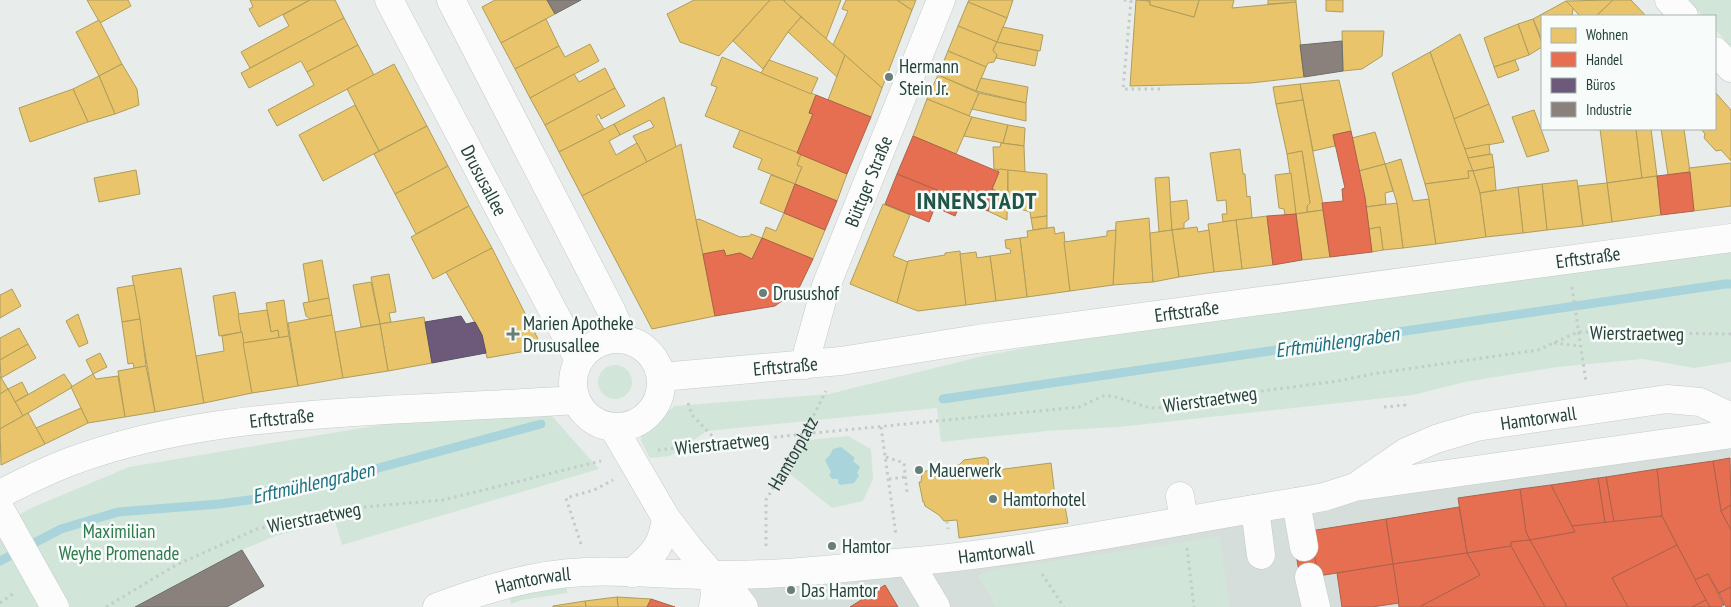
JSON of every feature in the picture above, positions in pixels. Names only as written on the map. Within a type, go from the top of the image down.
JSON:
[{"type":"street","name":"Drususallee","points":[[389,0],[579,360]]},
{"type":"street","points":[[451,0],[611,310],[623,338]]},
{"type":"street","name":"Büttger Straße","points":[[804,365],[826,286],[941,0]]},
{"type":"street","points":[[1669,0],[1683,15]]},
{"type":"street","points":[[1716,51],[1731,68]]},
{"type":"street","name":"Erftstraße","points":[[674,376],[841,361],[977,339],[1724,237]]},
{"type":"street","points":[[623,338],[637,342],[649,351],[657,363],[674,376],[649,413],[639,422],[627,427],[613,428],[591,419],[582,411],[576,400],[573,387],[574,373],[579,360],[587,350],[598,343],[610,339],[623,338]]},
{"type":"street","name":"Hamtorwall","points":[[1356,487],[1406,452],[1436,439],[1476,427],[1667,399],[1700,402],[1731,419]]},
{"type":"street","name":"Erftstraße","points":[[0,494],[37,475],[74,460],[119,446],[233,423],[307,414],[576,400]]},
{"type":"street","points":[[613,428],[623,466],[713,576],[731,590],[744,607]]},
{"type":"street","name":"Hamtorwall","points":[[437,607],[528,579],[584,572],[713,576],[768,573],[909,562],[1026,547],[1182,509],[1255,508],[1324,497],[1356,487],[1731,434]]},
{"type":"street","points":[[1296,502],[1304,547]]},
{"type":"street","points":[[1255,508],[1261,554]]},
{"type":"street","points":[[5,518],[55,607]]},
{"type":"street","points":[[632,573],[659,546],[664,534],[666,518]]},
{"type":"street","points":[[909,562],[936,607]]},
{"type":"street","points":[[713,576],[715,595],[713,607]]},
{"type":"street","points":[[1309,577],[1316,607]]},
{"type":"path","points":[[1124,0],[1131,1],[1123,89],[1163,89]]},
{"type":"path","points":[[1572,291],[1583,366]]},
{"type":"path","name":"Wierstraetweg","points":[[584,572],[584,550],[566,498],[594,490],[623,466],[681,446],[720,444],[1079,407],[1103,396],[1113,396],[1150,408],[1183,406],[1262,392],[1338,382],[1372,374],[1538,350],[1578,332],[1731,334]]},
{"type":"path","points":[[1554,343],[1580,346]]},
{"type":"path","name":"Hamtorplatz","points":[[766,550],[766,500],[804,434],[841,361]]},
{"type":"path","points":[[674,376],[692,415],[720,444]]},
{"type":"path","points":[[1384,407],[1404,405],[1404,400]]},
{"type":"path","points":[[881,427],[897,538]]},
{"type":"path","points":[[886,457],[904,463],[907,492]]},
{"type":"path","name":"Wierstraetweg","points":[[106,607],[176,565],[257,529],[341,509],[443,500],[597,462]]},
{"type":"path","points":[[889,479],[906,477]]},
{"type":"path","points":[[1182,509],[1194,607]]},
{"type":"path","points":[[947,521],[948,532]]},
{"type":"path","points":[[1026,547],[1064,607]]},
{"type":"shaded area","points":[[1731,438],[1731,607],[706,607],[709,578]]},
{"type":"green space","points":[[1688,0],[1731,0],[1731,47],[1716,30],[1716,15],[1702,15]]},
{"type":"green space","points":[[1731,252],[1731,362],[1694,368],[1643,359],[1557,367],[1465,382],[1413,395],[1119,427],[1047,431],[941,442],[937,408],[707,431],[670,456],[650,458],[641,441],[642,432],[675,406],[829,394],[983,356],[1072,339]]},
{"type":"green space","points":[[615,365],[627,370],[632,382],[627,394],[615,399],[603,394],[598,382],[603,370]]},
{"type":"green space","name":"Maximilian Weyhe Promenade","points":[[552,416],[599,469],[342,545],[335,521],[275,536],[242,550],[137,607],[0,607],[0,526],[31,508],[129,467],[404,421]]},
{"type":"green space","points":[[848,436],[871,449],[873,479],[863,501],[832,508],[789,473],[808,440]]},
{"type":"green space","points":[[1219,537],[1230,607],[996,607],[978,575],[997,569]]},
{"type":"green space","points":[[567,588],[567,593],[522,600],[511,604],[509,596],[543,589]]},
{"type":"water","points":[[841,447],[855,458],[853,461],[860,467],[857,473],[859,476],[854,483],[841,485],[838,483],[838,479],[832,479],[829,475],[831,472],[825,460],[833,449]]},
{"type":"building: Wohnen","points":[[87,0],[128,0],[131,6],[100,23]]},
{"type":"building: Wohnen","points":[[250,0],[310,0],[259,27],[249,9],[253,7]]},
{"type":"building: Wohnen","points":[[310,0],[335,0],[344,18],[250,68],[241,52],[289,26],[283,15]]},
{"type":"building: Wohnen","points":[[495,0],[547,0],[555,14],[501,43],[482,7]]},
{"type":"building: Wohnen","points":[[694,0],[770,0],[719,56],[680,42],[667,14]]},
{"type":"building: Wohnen","points":[[770,0],[783,0],[801,17],[788,32],[763,69],[733,41]]},
{"type":"building: Wohnen","points":[[841,0],[826,39],[784,1]]},
{"type":"building: Wohnen","points":[[846,0],[897,0],[912,10],[882,88],[833,45],[848,11],[842,9]]},
{"type":"building: Wohnen","points":[[897,0],[916,0],[912,10]]},
{"type":"building: Wohnen","points":[[969,0],[1013,0],[1007,18],[968,2]]},
{"type":"building: Wohnen","points":[[1136,0],[1150,1],[1150,5],[1194,17],[1199,0],[1234,0],[1232,8],[1296,2],[1304,77],[1251,83],[1130,86]]},
{"type":"building: Wohnen","points":[[1145,0],[1199,0],[1194,17],[1150,5],[1150,1]]},
{"type":"building: Wohnen","points":[[1268,0],[1296,0],[1296,2],[1268,4]]},
{"type":"building: Wohnen","points":[[1326,0],[1343,0],[1343,12],[1326,11]]},
{"type":"building: Wohnen","points":[[1613,0],[1631,0],[1645,15],[1597,15]]},
{"type":"building: Wohnen","points":[[1613,0],[1597,15],[1579,15],[1566,1]]},
{"type":"building: Wohnen","points":[[1566,1],[1573,8],[1572,15],[1541,15],[1541,38],[1533,19]]},
{"type":"building: Wohnen","points":[[968,2],[1007,18],[997,42],[958,26]]},
{"type":"building: Wohnen","points":[[801,17],[845,55],[837,77],[788,32]]},
{"type":"building: Wohnen","points":[[344,18],[358,45],[307,72],[301,61],[249,88],[241,73]]},
{"type":"building: Wohnen","points":[[546,19],[559,46],[515,69],[501,43]]},
{"type":"building: Wohnen","points":[[1533,19],[1541,40],[1541,48],[1529,55],[1518,24]]},
{"type":"building: Wohnen","points":[[99,20],[122,64],[99,76],[76,32]]},
{"type":"building: Wohnen","points":[[1518,24],[1529,55],[1494,67],[1484,38]]},
{"type":"building: Wohnen","points":[[958,26],[997,42],[993,50],[997,55],[994,62],[988,63],[986,67],[948,51]]},
{"type":"building: Wohnen","points":[[1003,27],[1043,35],[1040,51],[997,42]]},
{"type":"building: Wohnen","points":[[1342,31],[1384,31],[1382,56],[1362,69],[1343,71]]},
{"type":"building: Wohnen","points":[[1460,34],[1489,104],[1454,119],[1430,52]]},
{"type":"building: Wohnen","points":[[997,42],[1038,51],[1035,66],[996,58],[997,55],[993,50]]},
{"type":"building: Wohnen","points":[[590,44],[599,61],[530,98],[515,69],[559,46],[565,57]]},
{"type":"building: Wohnen","points":[[358,45],[374,75],[277,126],[268,110],[314,85],[307,72]]},
{"type":"building: Wohnen","points":[[948,51],[986,67],[976,91],[938,75]]},
{"type":"building: Wohnen","points":[[1430,52],[1473,171],[1468,171],[1469,178],[1425,184],[1392,73]]},
{"type":"building: Wohnen","points":[[845,55],[882,88],[871,117],[828,100]]},
{"type":"building: Wohnen","points":[[722,57],[816,95],[809,113],[813,114],[797,153],[705,116],[717,87],[711,85]]},
{"type":"building: Wohnen","points":[[769,60],[818,78],[811,94],[761,73]]},
{"type":"building: Wohnen","points":[[1515,60],[1519,70],[1498,78],[1494,67]]},
{"type":"building: Wohnen","points":[[122,64],[137,89],[139,105],[115,114],[99,76]]},
{"type":"building: Wohnen","points":[[394,64],[427,126],[379,151],[347,89]]},
{"type":"building: Wohnen","points":[[605,68],[615,88],[545,125],[530,98],[574,74],[579,82]]},
{"type":"building: Wohnen","points":[[938,75],[979,93],[969,116],[927,99]]},
{"type":"building: Wohnen","points":[[99,76],[115,114],[88,122],[73,89]]},
{"type":"building: Wohnen","points":[[981,78],[1028,87],[1026,103],[976,91]]},
{"type":"building: Wohnen","points":[[1339,80],[1351,131],[1333,135],[1335,146],[1313,151],[1300,84]]},
{"type":"building: Wohnen","points":[[1300,84],[1303,100],[1276,104],[1273,87]]},
{"type":"building: Wohnen","points":[[615,88],[625,106],[601,119],[599,114],[596,116],[604,129],[559,152],[545,125]]},
{"type":"building: Wohnen","points":[[73,89],[88,122],[30,142],[19,108]]},
{"type":"building: Wohnen","points":[[979,93],[1026,103],[1026,121],[972,109]]},
{"type":"building: Wohnen","points":[[1716,93],[1731,110],[1731,161],[1721,150],[1716,151],[1704,138],[1705,134],[1702,130],[1716,130]]},
{"type":"building: Wohnen","points":[[664,97],[676,147],[647,162],[633,136],[654,127],[650,120],[620,135],[614,124]]},
{"type":"building: Wohnen","points":[[927,99],[972,117],[956,154],[913,136]]},
{"type":"building: Wohnen","points":[[1303,100],[1324,210],[1307,212],[1307,206],[1310,203],[1302,151],[1287,154],[1276,104]]},
{"type":"building: Wohnen","points":[[1489,104],[1504,142],[1465,149],[1454,119]]},
{"type":"building: Wohnen","points":[[355,105],[379,151],[323,181],[299,135]]},
{"type":"building: Wohnen","points":[[1534,110],[1549,151],[1527,157],[1512,117]]},
{"type":"building: Wohnen","points":[[972,117],[1008,125],[1003,143],[964,136]]},
{"type":"building: Wohnen","points":[[614,124],[620,135],[609,141],[616,155],[637,143],[647,162],[582,196],[559,152]]},
{"type":"building: Wohnen","points":[[1008,125],[1025,128],[1024,146],[1003,143]]},
{"type":"building: Wohnen","points":[[427,126],[448,166],[395,194],[374,154]]},
{"type":"building: Wohnen","points":[[740,130],[801,154],[797,165],[802,167],[795,184],[758,169],[762,159],[733,147]]},
{"type":"building: Wohnen","points":[[1600,130],[1636,130],[1642,178],[1607,183]]},
{"type":"building: Wohnen","points":[[1636,130],[1651,130],[1657,176],[1642,178]]},
{"type":"building: Wohnen","points":[[1661,130],[1684,130],[1690,172],[1668,175]]},
{"type":"building: Wohnen","points":[[1375,132],[1385,164],[1359,171],[1352,138]]},
{"type":"building: Wohnen","points":[[1001,143],[1024,146],[1025,173],[994,169],[993,147],[1000,147]]},
{"type":"building: Wohnen","points":[[681,144],[715,316],[652,329],[582,196]]},
{"type":"building: Wohnen","points":[[1489,144],[1490,154],[1468,158],[1465,149]]},
{"type":"building: Wohnen","points":[[1240,149],[1247,197],[1250,196],[1252,218],[1223,222],[1222,214],[1227,214],[1226,200],[1217,201],[1210,153]]},
{"type":"building: Wohnen","points":[[1302,151],[1310,203],[1307,206],[1307,212],[1296,214],[1287,154]]},
{"type":"building: Wohnen","points":[[801,154],[847,174],[837,201],[795,184],[802,167],[797,165]]},
{"type":"building: Wohnen","points":[[1492,154],[1494,167],[1473,171],[1468,158]]},
{"type":"building: Wohnen","points":[[1401,159],[1413,201],[1429,199],[1436,244],[1403,248],[1397,203],[1385,164]]},
{"type":"building: Wohnen","points":[[1731,163],[1731,206],[1694,211],[1689,168]]},
{"type":"building: Wohnen","points":[[1385,164],[1393,191],[1385,193],[1386,204],[1366,207],[1359,171]]},
{"type":"building: Wohnen","points":[[448,166],[469,206],[416,234],[395,194]]},
{"type":"building: Wohnen","points":[[1494,167],[1496,190],[1480,193],[1473,171]]},
{"type":"building: Wohnen","points":[[1000,169],[1008,170],[1007,220],[988,211],[996,191],[992,189],[999,172],[997,171]]},
{"type":"building: Wohnen","points":[[136,170],[140,194],[99,202],[94,178]]},
{"type":"building: Wohnen","points":[[1008,170],[1047,174],[1047,216],[1031,218],[1030,212],[1008,205]]},
{"type":"building: Wohnen","points":[[1468,171],[1473,171],[1480,193],[1486,237],[1436,244],[1425,184],[1469,178]]},
{"type":"building: Wohnen","points":[[1291,173],[1296,214],[1285,215],[1284,209],[1279,208],[1275,175]]},
{"type":"building: Wohnen","points":[[771,175],[795,184],[784,213],[760,203]]},
{"type":"building: Wohnen","points":[[1657,176],[1661,215],[1612,222],[1607,183]]},
{"type":"building: Wohnen","points":[[1169,177],[1172,230],[1159,232],[1155,178]]},
{"type":"building: Wohnen","points":[[1577,180],[1583,226],[1547,230],[1542,184]]},
{"type":"building: Wohnen","points":[[1607,183],[1612,222],[1583,226],[1578,186]]},
{"type":"building: Wohnen","points":[[1542,184],[1547,230],[1523,233],[1518,187]]},
{"type":"building: Wohnen","points":[[1518,187],[1523,233],[1486,237],[1480,193]]},
{"type":"building: Wohnen","points":[[1187,200],[1189,219],[1184,223],[1184,228],[1172,230],[1170,202]]},
{"type":"building: Wohnen","points":[[1397,203],[1403,248],[1383,250],[1380,227],[1369,229],[1366,207]]},
{"type":"building: Wohnen","points":[[883,204],[910,215],[893,256],[908,262],[897,303],[850,284]]},
{"type":"building: Wohnen","points":[[469,206],[492,248],[433,279],[411,237]]},
{"type":"building: Wohnen","points":[[1323,210],[1330,257],[1302,260],[1296,214]]},
{"type":"building: Wohnen","points":[[784,213],[825,230],[813,259],[762,238],[766,227],[776,231]]},
{"type":"building: Wohnen","points":[[1047,216],[1047,228],[1033,230],[1031,218]]},
{"type":"building: Wohnen","points":[[1267,216],[1273,265],[1242,269],[1236,220]]},
{"type":"building: Wohnen","points":[[1149,218],[1153,282],[1113,285],[1116,222]]},
{"type":"building: Wohnen","points":[[699,219],[740,237],[750,236],[751,234],[762,238],[752,259],[740,253],[726,256],[724,250],[703,254],[696,220]]},
{"type":"building: Wohnen","points":[[1236,220],[1242,269],[1214,272],[1208,224]]},
{"type":"building: Wohnen","points":[[1054,227],[1055,234],[1064,232],[1070,291],[1027,297],[1020,238],[1028,237],[1027,231]]},
{"type":"building: Wohnen","points":[[1197,227],[1198,232],[1209,230],[1214,272],[1179,277],[1172,230]]},
{"type":"building: Wohnen","points":[[1380,227],[1383,250],[1372,252],[1369,229]]},
{"type":"building: Wohnen","points":[[1116,230],[1113,285],[1070,291],[1064,242],[1107,236],[1107,231]]},
{"type":"building: Wohnen","points":[[1172,230],[1179,277],[1153,282],[1150,233]]},
{"type":"building: Wohnen","points":[[1020,238],[1027,297],[996,301],[990,256],[1011,253],[1010,249],[1006,248],[1005,240]]},
{"type":"building: Wohnen","points":[[492,248],[538,339],[532,350],[487,358],[482,335],[446,272]]},
{"type":"building: Wohnen","points":[[960,251],[966,305],[918,311],[897,303],[908,261]]},
{"type":"building: Wohnen","points":[[976,252],[977,258],[990,256],[996,301],[966,305],[960,254]]},
{"type":"building: Wohnen","points":[[322,260],[329,298],[309,302],[303,264]]},
{"type":"building: Wohnen","points":[[181,268],[204,403],[155,412],[132,276]]},
{"type":"building: Wohnen","points":[[389,274],[396,312],[389,313],[391,322],[380,324],[371,277]]},
{"type":"building: Wohnen","points":[[371,282],[380,324],[361,327],[353,285]]},
{"type":"building: Wohnen","points":[[134,285],[140,319],[122,322],[117,288]]},
{"type":"building: Wohnen","points":[[12,289],[21,306],[0,318],[0,295]]},
{"type":"building: Wohnen","points":[[235,292],[242,332],[219,336],[213,296]]},
{"type":"building: Wohnen","points":[[329,298],[332,315],[310,319],[306,316],[303,303]]},
{"type":"building: Wohnen","points":[[284,300],[289,336],[279,338],[278,330],[271,332],[266,303]]},
{"type":"building: Wohnen","points":[[267,310],[271,332],[278,330],[279,338],[243,343],[238,314]]},
{"type":"building: Wohnen","points":[[78,314],[88,343],[79,347],[66,321]]},
{"type":"building: Wohnen","points":[[332,315],[343,378],[298,386],[288,323]]},
{"type":"building: Wohnen","points":[[424,317],[432,363],[388,371],[380,324]]},
{"type":"building: Wohnen","points":[[140,319],[146,366],[134,368],[133,363],[128,364],[122,322]]},
{"type":"building: Wohnen","points":[[380,324],[388,371],[343,378],[335,332]]},
{"type":"building: Wohnen","points":[[19,328],[28,344],[0,360],[0,338]]},
{"type":"building: Wohnen","points":[[242,332],[252,393],[204,403],[196,356],[224,351],[222,336]]},
{"type":"building: Wohnen","points":[[289,336],[298,386],[252,393],[243,343]]},
{"type":"building: Wohnen","points":[[28,344],[36,358],[1,378],[0,360]]},
{"type":"building: Wohnen","points":[[100,353],[107,367],[93,374],[86,360]]},
{"type":"building: Wohnen","points":[[146,366],[155,412],[125,417],[118,371]]},
{"type":"building: Wohnen","points":[[64,374],[72,386],[71,388],[23,416],[15,402]]},
{"type":"building: Wohnen","points":[[93,374],[96,379],[118,376],[125,417],[88,423],[71,387]]},
{"type":"building: Wohnen","points":[[0,376],[8,389],[0,394]]},
{"type":"building: Wohnen","points":[[22,382],[28,394],[15,402],[8,389]]},
{"type":"building: Wohnen","points":[[8,389],[23,416],[0,429],[0,394]]},
{"type":"building: Wohnen","points":[[81,408],[88,423],[45,444],[36,428]]},
{"type":"building: Wohnen","points":[[28,413],[45,444],[1,465],[0,429]]},
{"type":"building: Wohnen","name":"Hamtorhotel","points":[[985,457],[988,459],[989,471],[1051,463],[1055,496],[1063,495],[1068,523],[959,538],[957,520],[944,521],[939,515],[925,506],[919,482],[921,482],[922,473],[926,471],[959,465],[964,460]]},
{"type":"building: Wohnen","points":[[617,597],[651,599],[647,607],[618,607]]},
{"type":"building: Wohnen","points":[[617,597],[618,607],[586,607],[585,601]]},
{"type":"building: Wohnen","points":[[585,601],[586,607],[553,607],[553,606]]},
{"type":"building: Handel","points":[[816,95],[871,117],[847,174],[797,153],[813,114],[809,113]]},
{"type":"building: Handel","points":[[1351,131],[1365,197],[1372,252],[1330,257],[1322,203],[1343,201],[1342,189],[1345,188],[1333,135]]},
{"type":"building: Handel","points":[[913,136],[999,172],[992,189],[996,191],[988,211],[897,174]]},
{"type":"building: Handel","points":[[1690,172],[1694,211],[1661,215],[1657,176]]},
{"type":"building: Handel","points":[[897,174],[962,200],[955,216],[935,207],[929,222],[885,204]]},
{"type":"building: Handel","points":[[795,184],[837,201],[825,230],[784,213]]},
{"type":"building: Handel","points":[[1296,214],[1302,260],[1273,265],[1267,216]]},
{"type":"building: Handel","points":[[762,238],[813,259],[799,288],[775,306],[715,316],[703,254],[724,250],[726,256],[740,253],[752,259]]},
{"type":"building: Handel","points":[[1730,458],[1731,505],[1721,511],[1713,461]]},
{"type":"building: Handel","points":[[1713,461],[1721,511],[1731,530],[1731,587],[1719,593],[1708,574],[1695,580],[1662,516],[1657,469]]},
{"type":"building: Handel","points":[[1657,469],[1662,516],[1614,522],[1606,477]]},
{"type":"building: Handel","points":[[1606,477],[1614,522],[1605,523],[1598,478]]},
{"type":"building: Handel","points":[[1598,478],[1605,523],[1572,526],[1551,485]]},
{"type":"building: Handel","points":[[1551,485],[1575,532],[1530,540],[1526,532],[1520,489]]},
{"type":"building: Handel","points":[[1520,489],[1526,532],[1530,540],[1511,542],[1511,546],[1467,553],[1458,498]]},
{"type":"building: Handel","points":[[1731,505],[1731,530],[1721,511]]},
{"type":"building: Handel","points":[[1459,507],[1467,553],[1393,564],[1386,519]]},
{"type":"building: Handel","points":[[1662,516],[1677,545],[1612,578],[1628,607],[1567,607],[1530,540],[1575,532],[1572,526]]},
{"type":"building: Handel","points":[[1386,519],[1393,564],[1318,576],[1310,531]]},
{"type":"building: Handel","points":[[1530,540],[1567,607],[1545,607],[1511,546],[1511,542]]},
{"type":"building: Handel","points":[[1313,545],[1318,576],[1300,578],[1295,548]]},
{"type":"building: Handel","points":[[1677,545],[1706,600],[1692,607],[1628,607],[1612,578]]},
{"type":"building: Handel","points":[[1511,546],[1545,607],[1419,607],[1480,575],[1467,553]]},
{"type":"building: Handel","points":[[1467,553],[1480,575],[1419,607],[1399,607],[1393,564]]},
{"type":"building: Handel","points":[[1393,564],[1399,603],[1372,607],[1342,607],[1337,573]]},
{"type":"building: Handel","points":[[1708,574],[1724,605],[1720,607],[1710,607],[1695,580]]},
{"type":"building: Handel","points":[[885,585],[898,607],[850,607]]},
{"type":"building: Handel","points":[[1731,587],[1731,607],[1726,607],[1719,593]]},
{"type":"building: Handel","points":[[651,599],[675,607],[647,607]]},
{"type":"building: Handel","points":[[1706,600],[1710,607],[1692,607]]},
{"type":"building: Büros","points":[[461,316],[466,324],[475,322],[482,335],[486,353],[432,363],[425,322]]},
{"type":"building: Industrie","points":[[547,0],[581,0],[555,14]]},
{"type":"building: Industrie","points":[[1342,41],[1343,71],[1304,77],[1300,45]]},
{"type":"building: Industrie","points":[[242,550],[264,586],[227,607],[135,607]]},
{"type":"waterway","name":"Erftmühlengraben","points":[[943,399],[1731,284]]},
{"type":"waterway","name":"Erftmühlengraben","points":[[0,561],[61,529],[118,512],[219,504],[271,497],[541,424]]},
{"type":"place","name":"Hermann Stein Jr.","points":[[889,77]]},
{"type":"place","name":"Drusushof","points":[[763,293]]},
{"type":"place","name":"Marien Apotheke Drususallee","points":[[513,334]]},
{"type":"place","name":"Mauerwerk","points":[[919,470]]},
{"type":"place","name":"Hamtorhotel","points":[[993,499]]},
{"type":"place","name":"Hamtor","points":[[832,546]]},
{"type":"place","name":"Das Hamtor","points":[[791,590]]},
{"type":"district","name":"INNENSTADT","points":[[977,201]]}]
